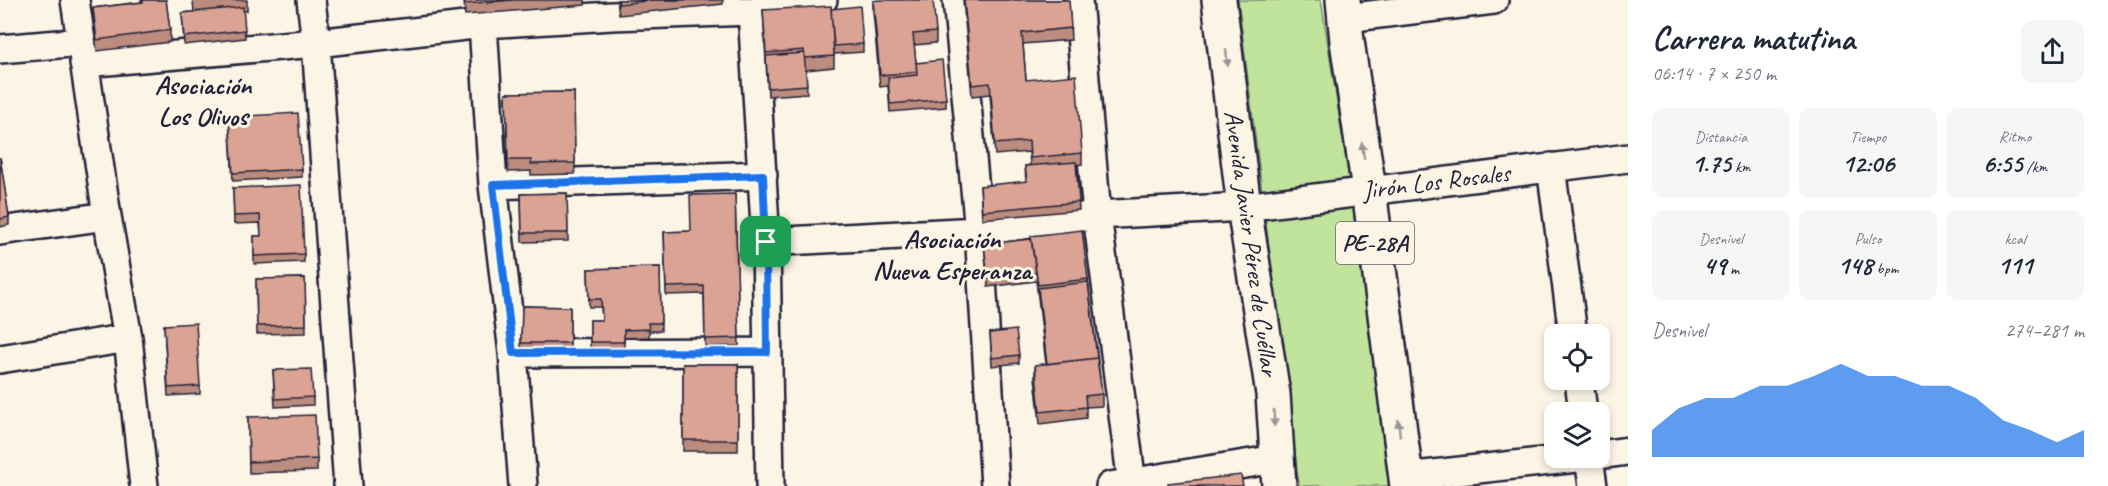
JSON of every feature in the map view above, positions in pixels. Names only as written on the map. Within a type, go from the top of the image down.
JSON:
[{"type":"highway","name":"Avenida Javier Pérez de Cuéllar","points":[[1219,0],[1244,207],[1273,394],[1277,472]]},
{"type":"highway","name":"PE-28A","points":[[1345,9],[1347,41],[1406,482]]},
{"type":"street","points":[[75,0],[107,216],[128,338],[144,486]]},
{"type":"street","points":[[311,0],[348,486]]},
{"type":"street","points":[[957,0],[979,231],[995,486]]},
{"type":"street","points":[[1078,0],[1121,485],[1277,472]]},
{"type":"street","points":[[1345,9],[1494,0]]},
{"type":"street","points":[[0,49],[83,52],[316,43],[611,8],[752,11],[814,1]]},
{"type":"street","points":[[752,11],[766,242],[770,486]]},
{"type":"street","points":[[483,24],[493,185],[513,353],[523,486]]},
{"type":"street","name":"Jirón Los Rosales","points":[[766,242],[979,231],[1097,215],[1244,207],[1628,158]]},
{"type":"street","points":[[1551,167],[1572,324]]},
{"type":"street","points":[[493,185],[763,175]]},
{"type":"street","points":[[0,231],[107,216]]},
{"type":"street","points":[[0,359],[128,338]]},
{"type":"street","points":[[513,353],[767,352]]},
{"type":"street","points":[[1610,453],[1628,451]]},
{"type":"street","points":[[1406,482],[1544,463]]},
{"type":"street","points":[[1590,468],[1593,486]]},
{"type":"green space","points":[[1238,0],[1321,0],[1351,192],[1389,486],[1299,486]]},
{"type":"building","points":[[143,0],[166,0],[170,30],[97,40],[93,8],[143,2]]},
{"type":"building","points":[[465,0],[513,0],[465,4]]},
{"type":"building","points":[[618,0],[654,0],[619,4]]},
{"type":"building","points":[[933,0],[936,32],[913,34],[917,72],[880,75],[873,1]]},
{"type":"building","points":[[964,0],[1069,0],[1071,28],[1022,33],[1026,80],[1076,75],[1082,153],[1030,158],[1029,141],[995,144],[990,83],[972,85]]},
{"type":"building","points":[[831,6],[834,56],[805,58],[804,50],[766,53],[763,10]]},
{"type":"building","points":[[860,6],[863,44],[834,46],[831,9]]},
{"type":"building","points":[[243,7],[245,30],[184,37],[182,13]]},
{"type":"building","points":[[804,53],[807,85],[768,88],[766,56]]},
{"type":"building","points":[[942,60],[946,99],[890,104],[888,78],[917,75],[916,63]]},
{"type":"building","points":[[574,92],[575,163],[531,164],[531,160],[508,160],[506,93]]},
{"type":"building","points":[[298,113],[302,169],[233,173],[229,117]]},
{"type":"building","points":[[0,157],[9,217],[0,219]]},
{"type":"building","points":[[1076,162],[1079,202],[982,211],[980,186],[1027,181],[1025,166]]},
{"type":"building","points":[[301,185],[304,254],[254,256],[254,236],[261,236],[260,215],[234,216],[233,188]]},
{"type":"building","points":[[567,193],[568,233],[522,233],[521,194]]},
{"type":"building","points":[[735,194],[739,338],[705,339],[704,286],[666,287],[664,232],[691,231],[690,195]]},
{"type":"building","points":[[1082,230],[1088,279],[1038,285],[1031,236]]},
{"type":"building","points":[[1031,239],[1036,273],[988,279],[984,244]]},
{"type":"building","points":[[660,267],[661,323],[648,323],[649,329],[624,330],[624,342],[590,342],[590,320],[602,320],[601,299],[589,299],[588,269]]},
{"type":"building","points":[[305,278],[306,325],[257,326],[256,279]]},
{"type":"building","points":[[1088,282],[1097,358],[1047,364],[1038,288]]},
{"type":"building","points":[[522,306],[570,307],[570,343],[521,343]]},
{"type":"building","points":[[196,323],[200,386],[168,388],[164,325]]},
{"type":"building","points":[[1016,330],[1019,355],[992,358],[990,333]]},
{"type":"building","points":[[1097,358],[1102,394],[1085,396],[1086,407],[1040,412],[1035,365]]},
{"type":"building","points":[[683,364],[738,364],[738,440],[683,440]]},
{"type":"building","points":[[311,369],[313,397],[275,399],[273,370]]},
{"type":"building","points":[[315,415],[317,459],[249,462],[248,417]]},
{"type":"building","points":[[1241,475],[1243,486],[1168,486],[1168,483]]},
{"type":"district","name":"Asociación Los Olivos","points":[[203,100]]},
{"type":"district","name":"Asociación Nueva Esperanza","points":[[952,254]]},
{"type":"route","points":[[763,175],[766,242],[767,352],[513,353],[493,185],[763,175]]}]
